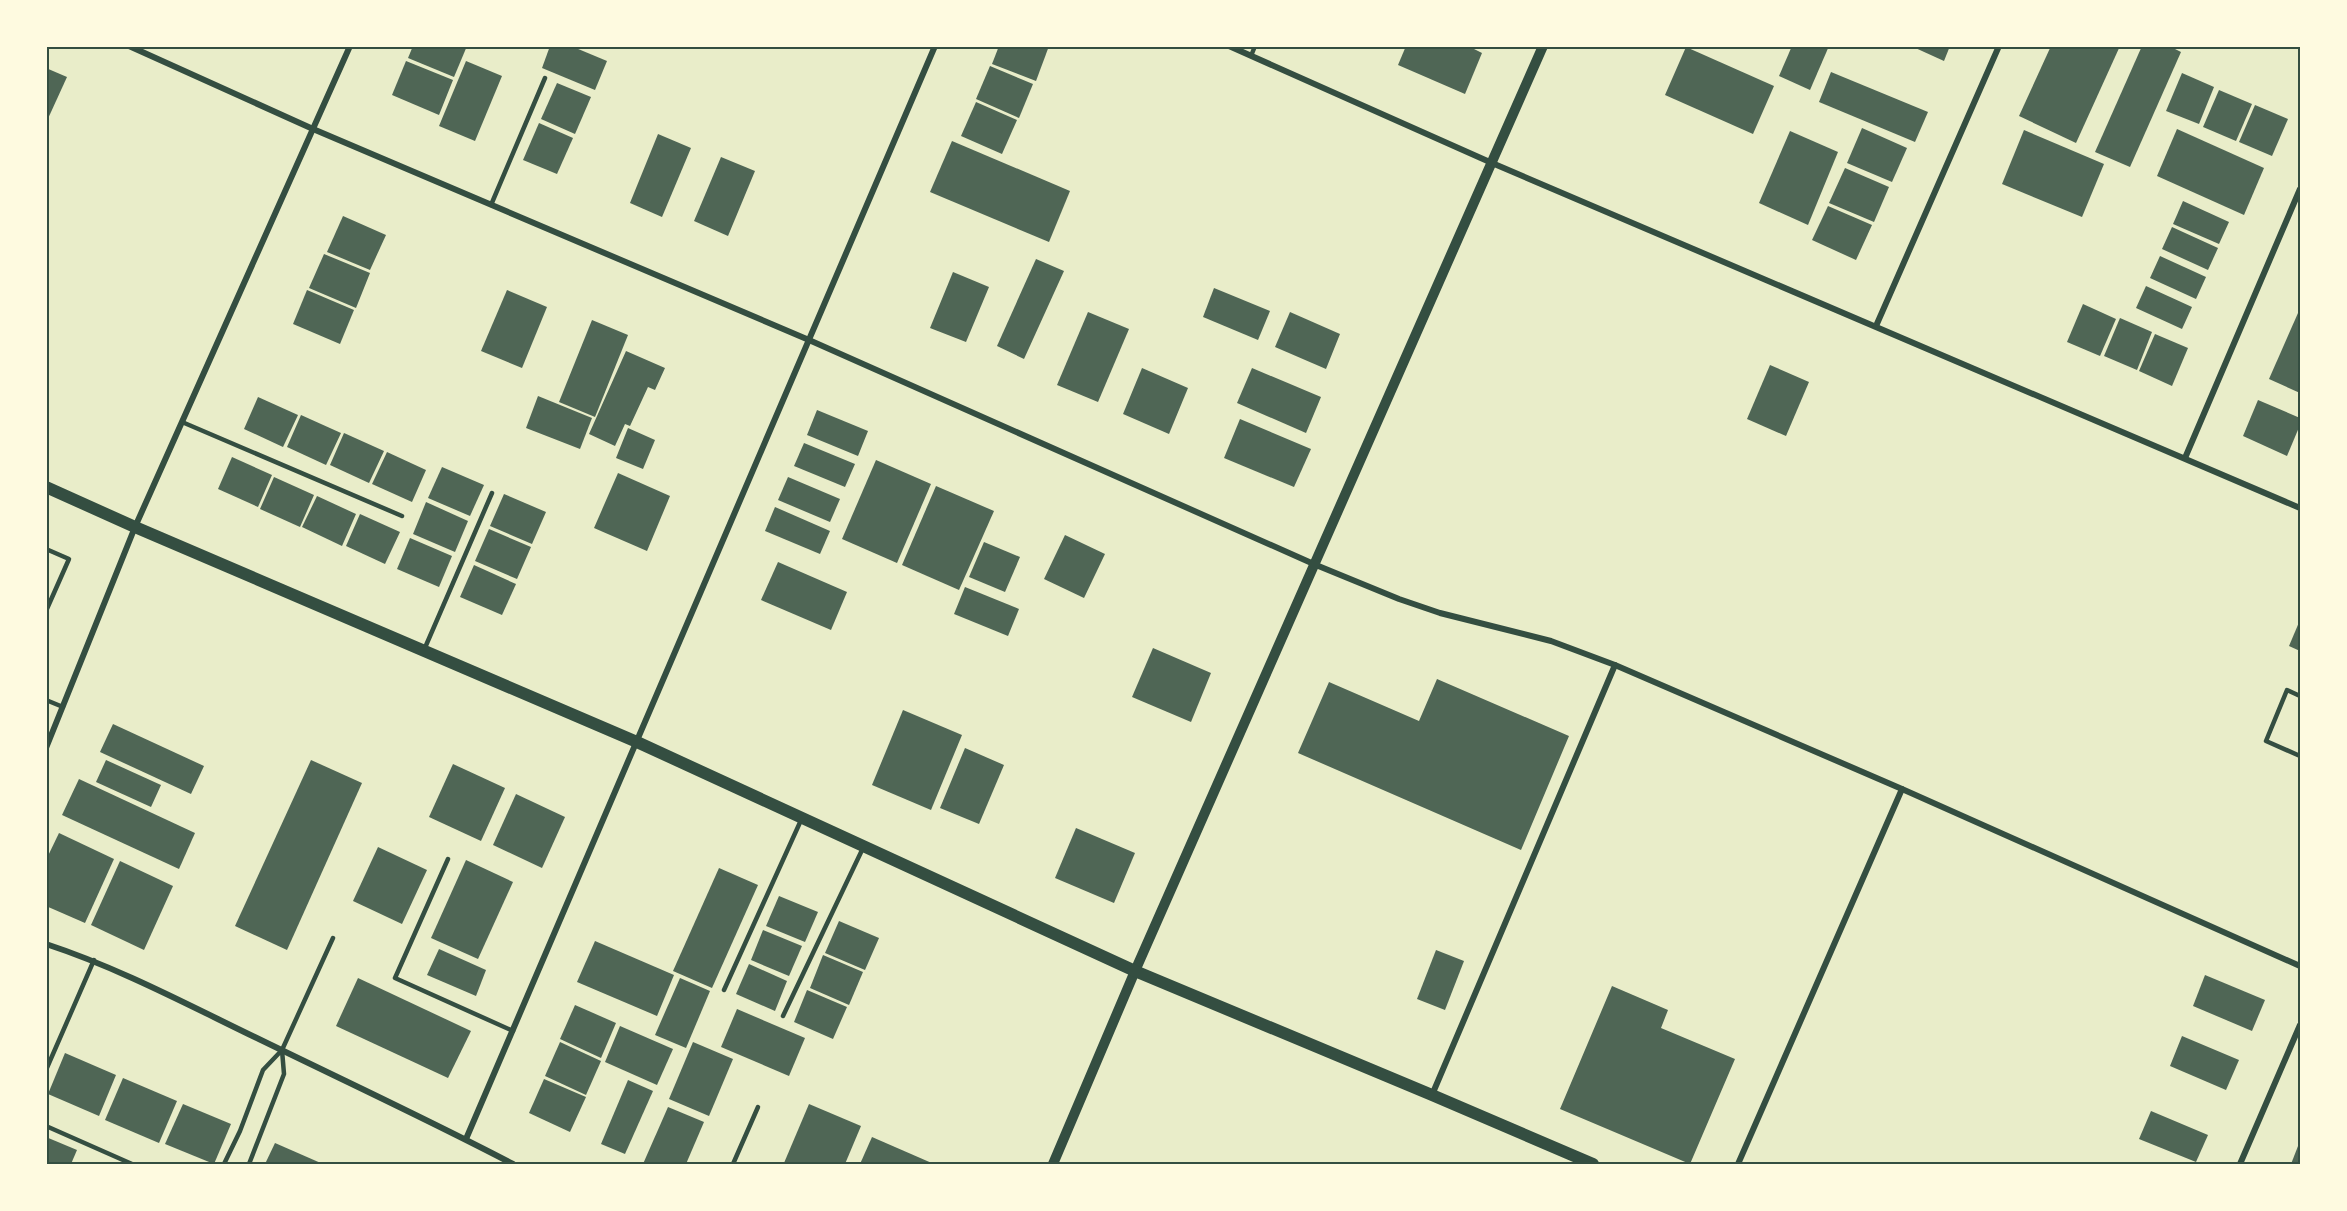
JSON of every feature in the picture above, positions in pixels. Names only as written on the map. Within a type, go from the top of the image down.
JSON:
[{"type":"main road","points":[[46,487],[637,742],[1135,971],[1593,1164]]},
{"type":"street","points":[[129,46],[313,129],[809,340],[1316,565],[1440,613],[1551,641],[1615,665],[2301,966]]},
{"type":"street","points":[[46,748],[135,527],[351,46]]},
{"type":"street","points":[[466,1139],[935,46]]},
{"type":"street","points":[[1229,46],[1492,163],[2301,508]]},
{"type":"street","points":[[1053,1164],[1135,971],[1543,46]]},
{"type":"street","points":[[1876,326],[1999,46]]},
{"type":"street","points":[[2185,458],[2301,189]]},
{"type":"street","points":[[1432,1095],[1615,665]]},
{"type":"street","points":[[1738,1164],[1902,789]]},
{"type":"street","points":[[46,944],[94,960],[466,1139],[513,1164]]},
{"type":"street","points":[[2240,1164],[2301,1025]]},
{"type":"lane","points":[[1251,56],[1256,46]]},
{"type":"lane","points":[[491,205],[545,78]]},
{"type":"lane","points":[[182,422],[402,516]]},
{"type":"lane","points":[[423,651],[492,493]]},
{"type":"lane","points":[[46,549],[69,559],[46,611]]},
{"type":"lane","points":[[2301,696],[2287,690],[2266,741],[2301,756]]},
{"type":"lane","points":[[46,700],[63,706]]},
{"type":"lane","points":[[724,990],[802,818]]},
{"type":"lane","points":[[783,1016],[864,846]]},
{"type":"lane","points":[[448,859],[395,978],[513,1031]]},
{"type":"lane","points":[[224,1164],[240,1131],[263,1070],[282,1050],[333,938]]},
{"type":"lane","points":[[46,1070],[94,960]]},
{"type":"lane","points":[[249,1164],[284,1074],[282,1050]]},
{"type":"lane","points":[[733,1164],[758,1107]]},
{"type":"lane","points":[[46,1126],[132,1164]]},
{"type":"building","points":[[413,46],[467,46],[454,77],[408,58]]},
{"type":"building","points":[[550,46],[571,46],[607,61],[595,90],[542,68]]},
{"type":"building","points":[[999,46],[1049,46],[1036,81],[992,64]]},
{"type":"building","points":[[1406,46],[1468,46],[1482,53],[1465,94],[1398,65]]},
{"type":"building","points":[[1792,46],[1829,46],[1810,90],[1779,76]]},
{"type":"building","points":[[1911,46],[1950,46],[1944,61]]},
{"type":"building","points":[[2051,46],[2120,46],[2076,143],[2019,116]]},
{"type":"building","points":[[2142,46],[2169,46],[2181,52],[2130,167],[2095,152]]},
{"type":"building","points":[[1686,47],[1774,86],[1753,134],[1665,95]]},
{"type":"building","points":[[406,61],[453,80],[439,115],[392,95]]},
{"type":"building","points":[[466,61],[502,76],[475,141],[439,126]]},
{"type":"building","points":[[990,66],[1033,84],[1019,118],[976,99]]},
{"type":"building","points":[[46,68],[67,77],[46,123]]},
{"type":"building","points":[[1831,72],[1928,112],[1915,142],[1819,102]]},
{"type":"building","points":[[2182,73],[2214,87],[2199,124],[2166,111]]},
{"type":"building","points":[[557,83],[591,97],[575,134],[541,119]]},
{"type":"building","points":[[2219,90],[2252,104],[2236,141],[2203,127]]},
{"type":"building","points":[[976,102],[1017,120],[1002,154],[961,136]]},
{"type":"building","points":[[2255,105],[2288,119],[2272,156],[2239,142]]},
{"type":"building","points":[[539,123],[573,138],[557,174],[523,160]]},
{"type":"building","points":[[1862,128],[1907,148],[1892,182],[1847,163]]},
{"type":"building","points":[[2177,129],[2264,168],[2244,215],[2157,176]]},
{"type":"building","points":[[2024,130],[2104,164],[2082,217],[2002,184]]},
{"type":"building","points":[[1790,131],[1838,152],[1808,225],[1759,203]]},
{"type":"building","points":[[658,134],[691,148],[662,217],[630,203]]},
{"type":"building","points":[[952,141],[1070,191],[1049,242],[930,192]]},
{"type":"building","points":[[721,157],[755,171],[728,236],[694,221]]},
{"type":"building","points":[[1845,168],[1889,187],[1874,222],[1829,203]]},
{"type":"building","points":[[2183,201],[2229,222],[2219,244],[2173,224]]},
{"type":"building","points":[[1828,206],[1872,225],[1856,260],[1812,240]]},
{"type":"building","points":[[343,216],[386,235],[370,270],[327,252]]},
{"type":"building","points":[[2172,227],[2218,248],[2208,270],[2162,249]]},
{"type":"building","points":[[324,254],[370,273],[356,308],[309,288]]},
{"type":"building","points":[[2160,256],[2206,277],[2196,299],[2150,278]]},
{"type":"building","points":[[1036,259],[1064,271],[1024,359],[997,346]]},
{"type":"building","points":[[953,272],[989,287],[966,342],[930,328]]},
{"type":"building","points":[[2146,286],[2192,307],[2182,329],[2136,308]]},
{"type":"building","points":[[1214,288],[1270,311],[1258,340],[1203,317]]},
{"type":"building","points":[[307,290],[354,310],[340,344],[293,324]]},
{"type":"building","points":[[507,290],[547,307],[522,368],[481,351]]},
{"type":"building","points":[[2083,304],[2116,319],[2100,356],[2067,342]]},
{"type":"building","points":[[1088,312],[1129,329],[1098,402],[1057,385]]},
{"type":"building","points":[[1290,312],[1340,334],[1326,369],[1275,347]]},
{"type":"building","points":[[2298,313],[2300,314],[2300,393],[2269,379]]},
{"type":"building","points":[[2120,318],[2152,332],[2137,370],[2104,356]]},
{"type":"building","points":[[592,320],[628,335],[595,417],[559,402]]},
{"type":"building","points":[[2155,334],[2188,348],[2172,386],[2139,371]]},
{"type":"building","points":[[626,351],[665,368],[655,390],[648,387],[630,426],[625,424],[615,446],[589,434]]},
{"type":"building","points":[[1770,365],[1809,382],[1786,436],[1747,419]]},
{"type":"building","points":[[1142,368],[1188,388],[1169,434],[1123,414]]},
{"type":"building","points":[[1252,368],[1321,397],[1306,433],[1237,403]]},
{"type":"building","points":[[538,396],[592,418],[580,449],[526,428]]},
{"type":"building","points":[[258,397],[298,415],[283,447],[244,429]]},
{"type":"building","points":[[2258,400],[2300,418],[2300,425],[2287,456],[2243,436]]},
{"type":"building","points":[[817,410],[868,431],[858,456],[807,435]]},
{"type":"building","points":[[301,415],[341,433],[326,465],[287,447]]},
{"type":"building","points":[[1240,419],[1311,449],[1294,487],[1224,458]]},
{"type":"building","points":[[628,428],[655,440],[643,469],[616,458]]},
{"type":"building","points":[[344,433],[384,451],[369,483],[330,465]]},
{"type":"building","points":[[804,443],[855,464],[845,487],[794,466]]},
{"type":"building","points":[[387,452],[426,470],[412,502],[372,484]]},
{"type":"building","points":[[232,457],[272,475],[258,507],[218,489]]},
{"type":"building","points":[[876,460],[931,484],[897,563],[842,539]]},
{"type":"building","points":[[442,467],[484,485],[470,516],[428,498]]},
{"type":"building","points":[[618,473],[670,496],[647,551],[594,528]]},
{"type":"building","points":[[274,477],[314,495],[300,527],[260,509]]},
{"type":"building","points":[[788,477],[840,499],[830,522],[778,500]]},
{"type":"building","points":[[936,486],[994,511],[959,590],[902,565]]},
{"type":"building","points":[[504,494],[546,512],[532,544],[490,526]]},
{"type":"building","points":[[317,496],[356,514],[342,546],[302,527]]},
{"type":"building","points":[[426,502],[468,521],[455,552],[413,534]]},
{"type":"building","points":[[775,507],[830,531],[820,554],[765,531]]},
{"type":"building","points":[[360,514],[400,532],[385,564],[346,546]]},
{"type":"building","points":[[489,529],[531,547],[517,579],[475,561]]},
{"type":"building","points":[[1065,535],[1105,554],[1084,598],[1044,579]]},
{"type":"building","points":[[410,538],[452,556],[439,587],[397,569]]},
{"type":"building","points":[[984,542],[1020,557],[1005,592],[969,577]]},
{"type":"building","points":[[778,562],[847,592],[831,630],[761,600]]},
{"type":"building","points":[[474,565],[516,584],[502,615],[460,597]]},
{"type":"building","points":[[965,587],[1019,609],[1008,636],[954,614]]},
{"type":"building","points":[[2300,620],[2300,651],[2289,646]]},
{"type":"building","points":[[1153,648],[1211,673],[1191,722],[1132,697]]},
{"type":"building","points":[[1437,679],[1569,736],[1521,850],[1298,753],[1329,682],[1419,721]]},
{"type":"building","points":[[903,710],[962,735],[931,810],[872,785]]},
{"type":"building","points":[[113,724],[204,766],[191,794],[100,752]]},
{"type":"building","points":[[965,748],[1004,765],[979,824],[940,808]]},
{"type":"building","points":[[106,760],[161,785],[151,807],[96,782]]},
{"type":"building","points":[[311,760],[362,783],[287,950],[235,926]]},
{"type":"building","points":[[453,764],[505,788],[481,841],[429,817]]},
{"type":"building","points":[[79,779],[195,833],[179,869],[62,815]]},
{"type":"building","points":[[516,794],[565,817],[542,868],[493,845]]},
{"type":"building","points":[[1076,828],[1135,853],[1114,903],[1055,878]]},
{"type":"building","points":[[59,833],[114,859],[85,923],[46,906],[46,860]]},
{"type":"building","points":[[378,847],[427,870],[402,924],[353,901]]},
{"type":"building","points":[[466,860],[513,882],[478,959],[431,938]]},
{"type":"building","points":[[120,861],[173,886],[144,950],[91,925]]},
{"type":"building","points":[[719,868],[758,885],[712,988],[673,971]]},
{"type":"building","points":[[779,896],[818,912],[805,942],[766,926]]},
{"type":"building","points":[[839,921],[879,938],[865,970],[825,953]]},
{"type":"building","points":[[763,930],[802,946],[789,976],[751,960]]},
{"type":"building","points":[[595,941],[674,975],[657,1016],[577,982]]},
{"type":"building","points":[[439,949],[486,970],[476,996],[427,975]]},
{"type":"building","points":[[1436,950],[1464,961],[1445,1010],[1417,999]]},
{"type":"building","points":[[823,955],[863,972],[849,1005],[810,988]]},
{"type":"building","points":[[749,964],[787,981],[775,1011],[736,994]]},
{"type":"building","points":[[2205,975],[2265,1000],[2252,1031],[2193,1006]]},
{"type":"building","points":[[358,978],[471,1031],[448,1078],[336,1026]]},
{"type":"building","points":[[680,978],[710,991],[686,1048],[655,1035]]},
{"type":"building","points":[[1612,986],[1668,1010],[1661,1028],[1735,1059],[1690,1164],[1560,1109]]},
{"type":"building","points":[[807,990],[847,1007],[833,1039],[794,1022]]},
{"type":"building","points":[[575,1005],[616,1023],[601,1058],[560,1039]]},
{"type":"building","points":[[737,1009],[805,1038],[789,1076],[721,1047]]},
{"type":"building","points":[[620,1026],[673,1049],[657,1085],[605,1062]]},
{"type":"building","points":[[2182,1036],[2239,1060],[2226,1090],[2170,1066]]},
{"type":"building","points":[[560,1042],[601,1061],[586,1095],[545,1076]]},
{"type":"building","points":[[693,1042],[733,1059],[709,1116],[669,1099]]},
{"type":"building","points":[[65,1053],[116,1075],[99,1116],[48,1094]]},
{"type":"building","points":[[123,1078],[177,1101],[159,1143],[105,1120]]},
{"type":"building","points":[[544,1079],[586,1097],[570,1132],[529,1113]]},
{"type":"building","points":[[628,1080],[653,1091],[625,1154],[601,1144]]},
{"type":"building","points":[[183,1104],[231,1124],[214,1164],[165,1144]]},
{"type":"building","points":[[809,1104],[861,1126],[845,1164],[784,1163]]},
{"type":"building","points":[[668,1107],[704,1122],[686,1164],[643,1164]]},
{"type":"building","points":[[2151,1111],[2208,1135],[2196,1162],[2139,1139]]},
{"type":"building","points":[[46,1137],[77,1150],[71,1164],[46,1164]]},
{"type":"building","points":[[872,1137],[934,1164],[860,1164]]},
{"type":"building","points":[[2300,1141],[2300,1164],[2291,1164]]},
{"type":"building","points":[[275,1143],[323,1164],[265,1164]]}]
